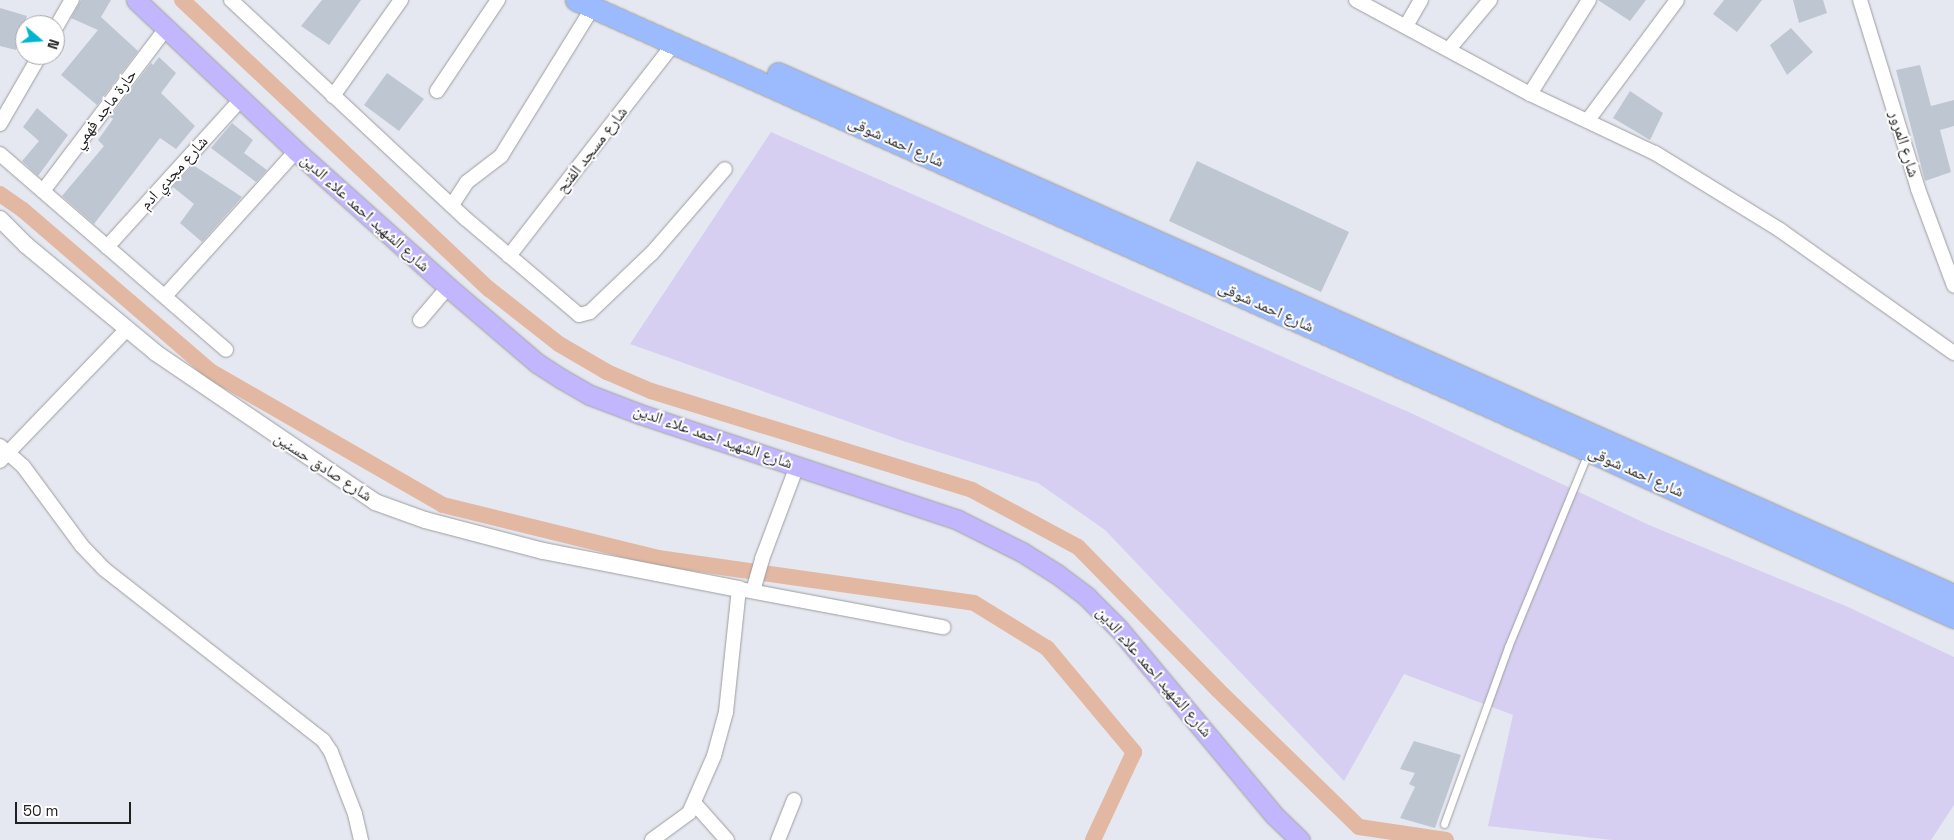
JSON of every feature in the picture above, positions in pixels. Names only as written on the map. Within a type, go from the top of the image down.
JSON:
[{"type":"main road","name":"شارع الشهيد احمد علاء الدين","points":[[136,0],[167,27],[296,150],[448,287],[537,363],[590,395],[958,520],[1022,552],[1057,574],[1087,597],[1119,629],[1274,814],[1300,840]]},
{"type":"main road","name":"شارع احمد شوقى","points":[[593,2],[674,43],[1589,450],[1954,617]]},
{"type":"main road","name":"شارع احمد شوقى","points":[[593,2],[1954,595]]},
{"type":"street","points":[[63,15],[72,0]]},
{"type":"street","points":[[231,0],[452,206],[509,256],[584,315],[652,253],[725,169]]},
{"type":"street","points":[[333,96],[401,0]]},
{"type":"street","points":[[437,91],[498,0]]},
{"type":"street","points":[[1356,0],[1530,94],[1655,153],[1730,199],[1853,280],[1954,353]]},
{"type":"street","points":[[1406,26],[1421,0]]},
{"type":"street","points":[[1449,49],[1490,0]]},
{"type":"street","points":[[1530,94],[1589,0]]},
{"type":"street","points":[[1588,120],[1677,0]]},
{"type":"street","name":"شارع المرور","points":[[1860,0],[1918,189],[1954,286]]},
{"type":"street","points":[[452,206],[467,182],[500,156],[593,2]]},
{"type":"street","name":"حارة ماجد فهمي","points":[[43,191],[167,27]]},
{"type":"street","name":"شارع مسجد الفتح","points":[[509,256],[674,43]]},
{"type":"street","points":[[0,124],[34,65]]},
{"type":"street","name":"شارع مجدي ادم","points":[[107,247],[241,99]]},
{"type":"street","points":[[165,296],[296,150]]},
{"type":"street","points":[[0,154],[226,350]]},
{"type":"street","name":"شارع صادق حسنين","points":[[0,219],[26,245],[156,353],[343,483],[392,509],[543,551],[750,587]]},
{"type":"street","points":[[420,320],[448,287]]},
{"type":"street","points":[[127,329],[2,453],[23,466],[82,546],[104,569],[323,740],[331,752],[355,814],[361,840]]},
{"type":"street","points":[[652,840],[675,825],[696,804],[726,712],[750,587],[797,466]]},
{"type":"street","points":[[750,587],[943,627]]},
{"type":"street","points":[[778,840],[794,800]]},
{"type":"street","points":[[696,804],[727,840]]},
{"type":"lane","points":[[1444,824],[1508,648],[1589,450]]},
{"type":"shaded area","points":[[771,132],[1413,414],[1649,525],[1848,607],[1954,657],[1954,805],[1931,840],[1612,840],[1488,826],[1513,715],[1404,674],[1344,781],[1105,530],[1038,483],[903,441],[630,344]]},
{"type":"building","points":[[81,0],[111,0],[101,17],[138,51],[97,105],[61,75],[98,30],[71,18]]},
{"type":"building","points":[[322,0],[361,0],[329,45],[301,26]]},
{"type":"building","points":[[1598,0],[1646,0],[1630,21]]},
{"type":"building","points":[[1724,0],[1762,0],[1737,32],[1713,14]]},
{"type":"building","points":[[1793,0],[1823,0],[1827,13],[1799,23]]},
{"type":"building","points":[[0,8],[24,15],[15,15],[15,50],[0,46]]},
{"type":"building","points":[[1791,28],[1813,52],[1787,75],[1770,45]]},
{"type":"building","points":[[159,57],[176,73],[161,93],[195,126],[176,149],[160,138],[94,224],[62,196],[104,146],[98,140],[113,119],[110,117],[151,63],[153,65]]},
{"type":"building","points":[[1920,65],[1931,106],[1954,100],[1954,126],[1940,130],[1951,172],[1925,181],[1896,70]]},
{"type":"building","points":[[387,73],[424,99],[399,131],[364,105]]},
{"type":"building","points":[[1630,91],[1663,113],[1650,140],[1613,118]]},
{"type":"building","points":[[37,108],[68,135],[38,176],[22,161],[39,141],[23,127]]},
{"type":"building","points":[[232,123],[253,140],[244,153],[267,170],[256,182],[211,148]]},
{"type":"building","points":[[1197,161],[1349,232],[1321,292],[1169,221]]},
{"type":"building","points":[[193,165],[242,197],[202,242],[180,223],[194,204],[173,187]]},
{"type":"building","points":[[1414,741],[1461,755],[1435,828],[1400,818],[1415,787],[1409,784],[1415,773],[1400,769]]},
{"type":"waterway","points":[[182,0],[489,289],[559,344],[607,372],[651,391],[972,490],[1078,547],[1217,689],[1359,827],[1446,840]]},
{"type":"waterway","points":[[0,194],[23,210],[210,371],[443,505],[658,558],[974,603],[1047,648],[1134,752],[1093,840]]}]
